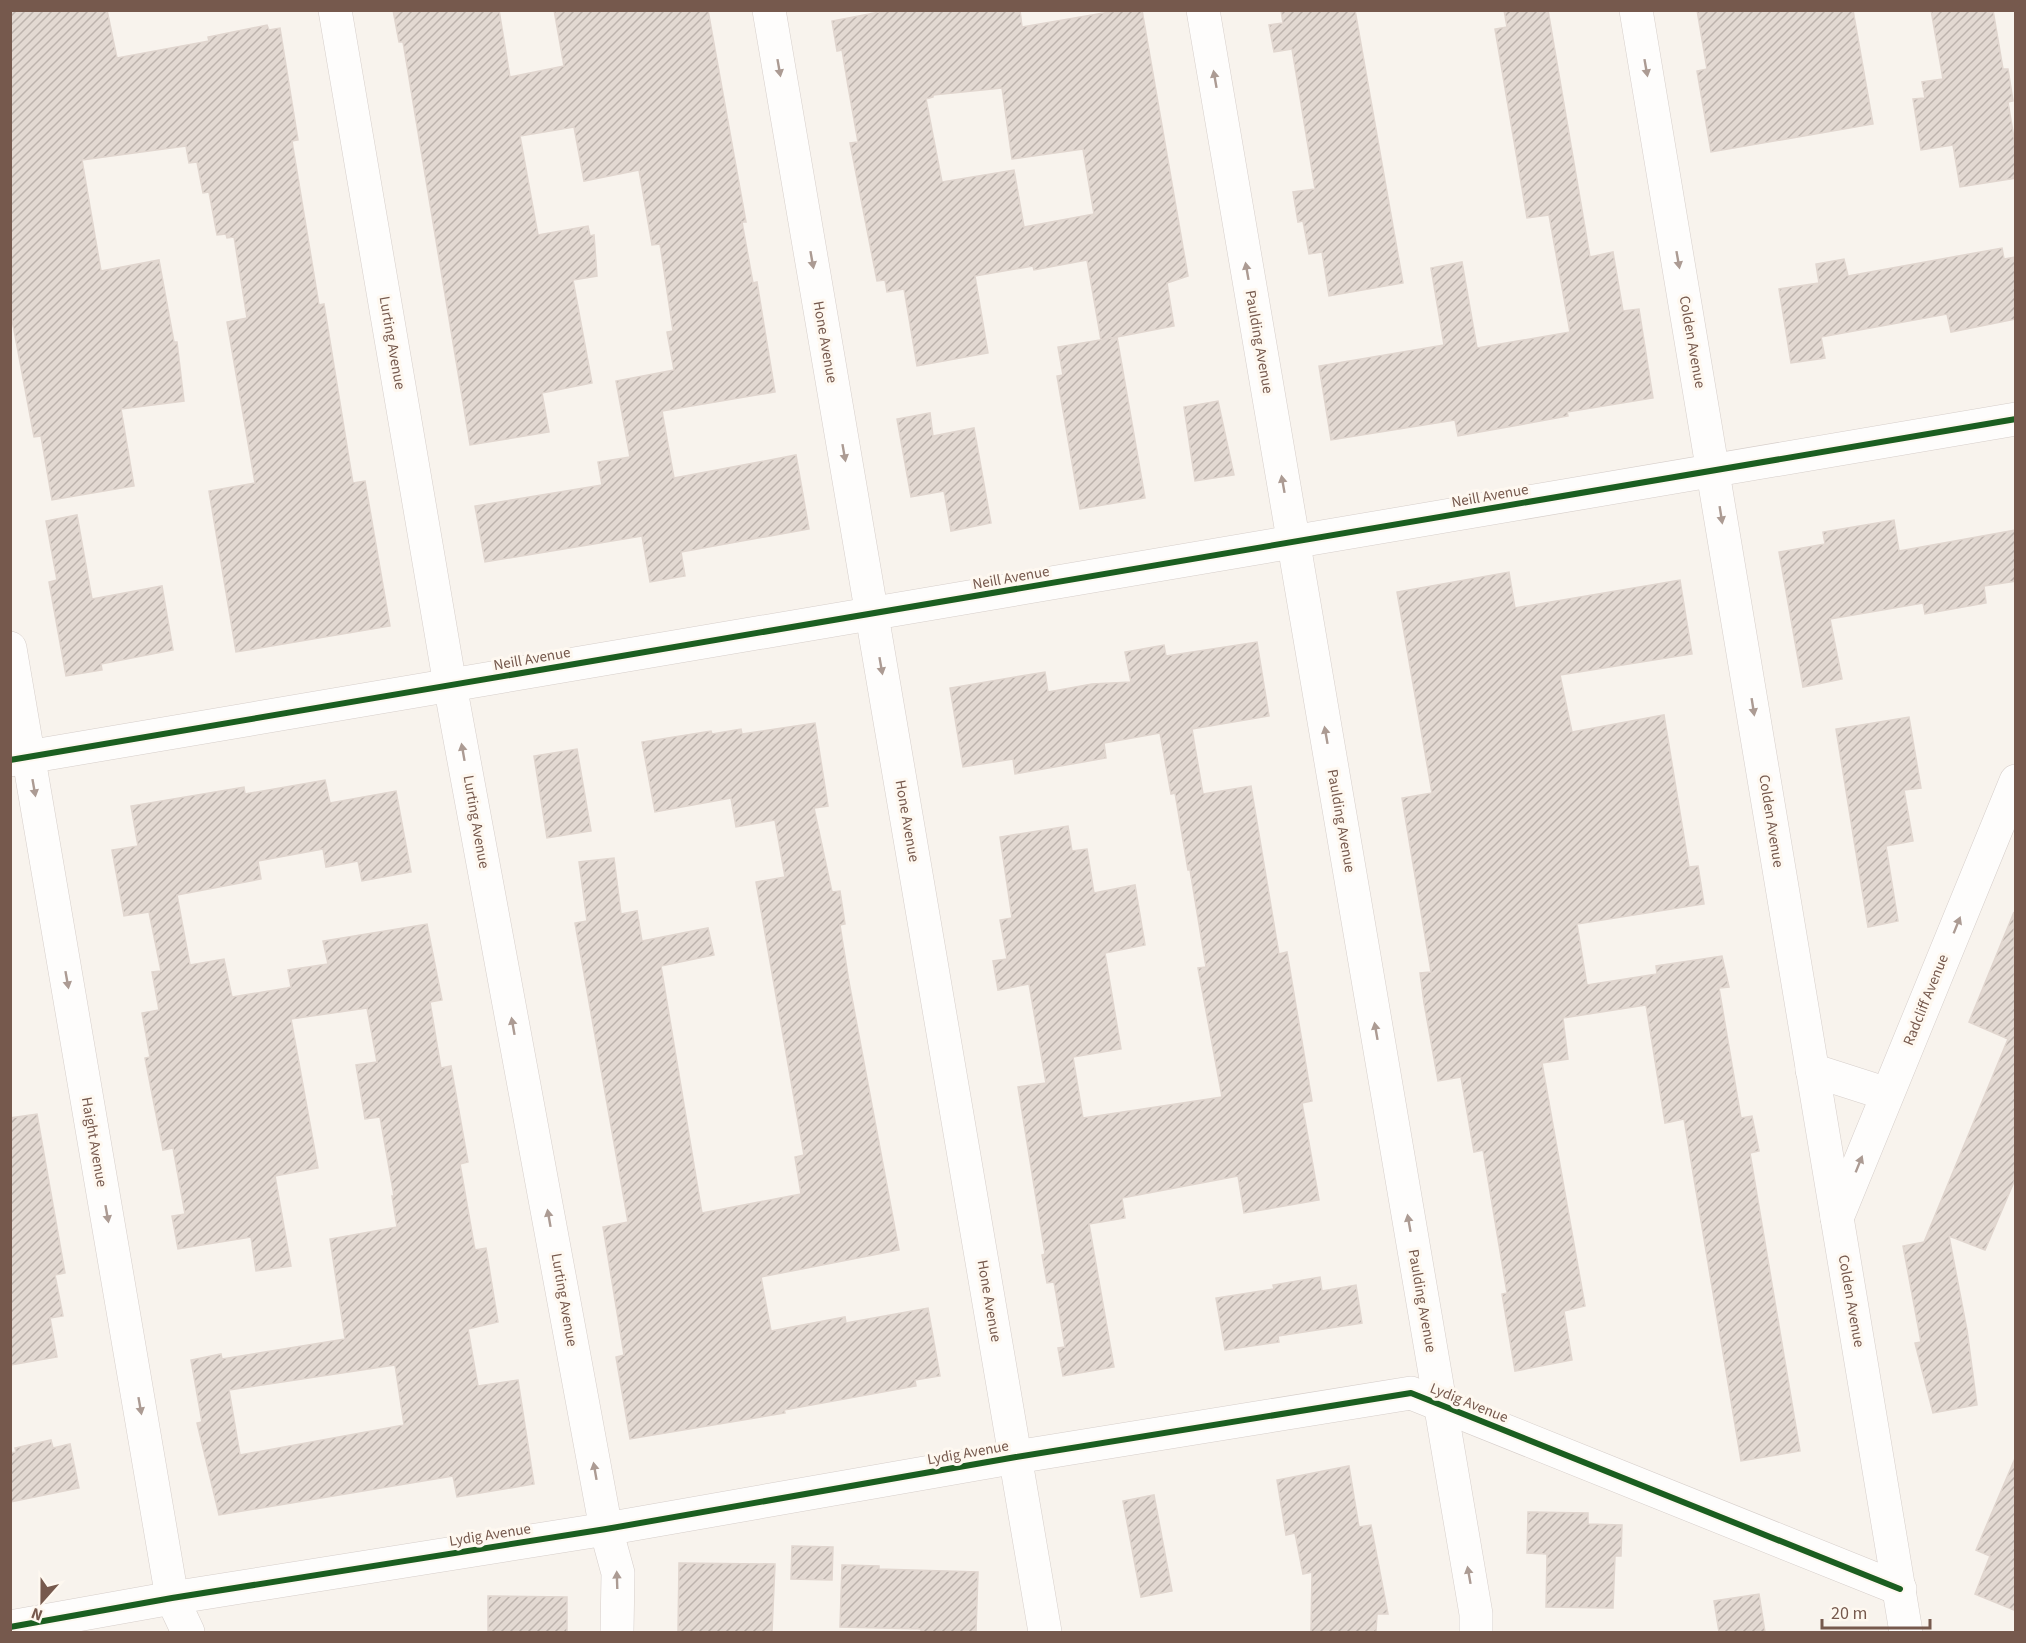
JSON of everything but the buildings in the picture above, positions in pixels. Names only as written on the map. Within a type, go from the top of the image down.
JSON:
[{"type":"street","name":"Lurting Avenue","points":[[335,10],[450,685],[606,1529],[618,1573],[617,1632]]},
{"type":"street","name":"Hone Avenue","points":[[769,10],[1045,1632]]},
{"type":"street","name":"Paulding Avenue","points":[[1203,10],[1476,1614],[1476,1632]]},
{"type":"street","name":"Colden Avenue","points":[[1636,10],[1906,1632]]},
{"type":"street","name":"Neill Avenue","points":[[20,758],[2016,418]]},
{"type":"street","name":"Haight Avenue","points":[[10,648],[20,758],[172,1598],[188,1632]]},
{"type":"street","name":"Radcliff Avenue","points":[[1837,1218],[2016,781]]},
{"type":"street","points":[[1812,1070],[1887,1094]]},
{"type":"street","name":"Lydig Avenue","points":[[10,1627],[172,1598],[606,1529],[1016,1456],[1411,1393],[1900,1589]]},
{"type":"cycle path","points":[[10,760],[2016,419]]},
{"type":"cycle path","points":[[10,1627],[172,1598],[606,1529],[1016,1457],[1411,1393],[1900,1589]]}]
